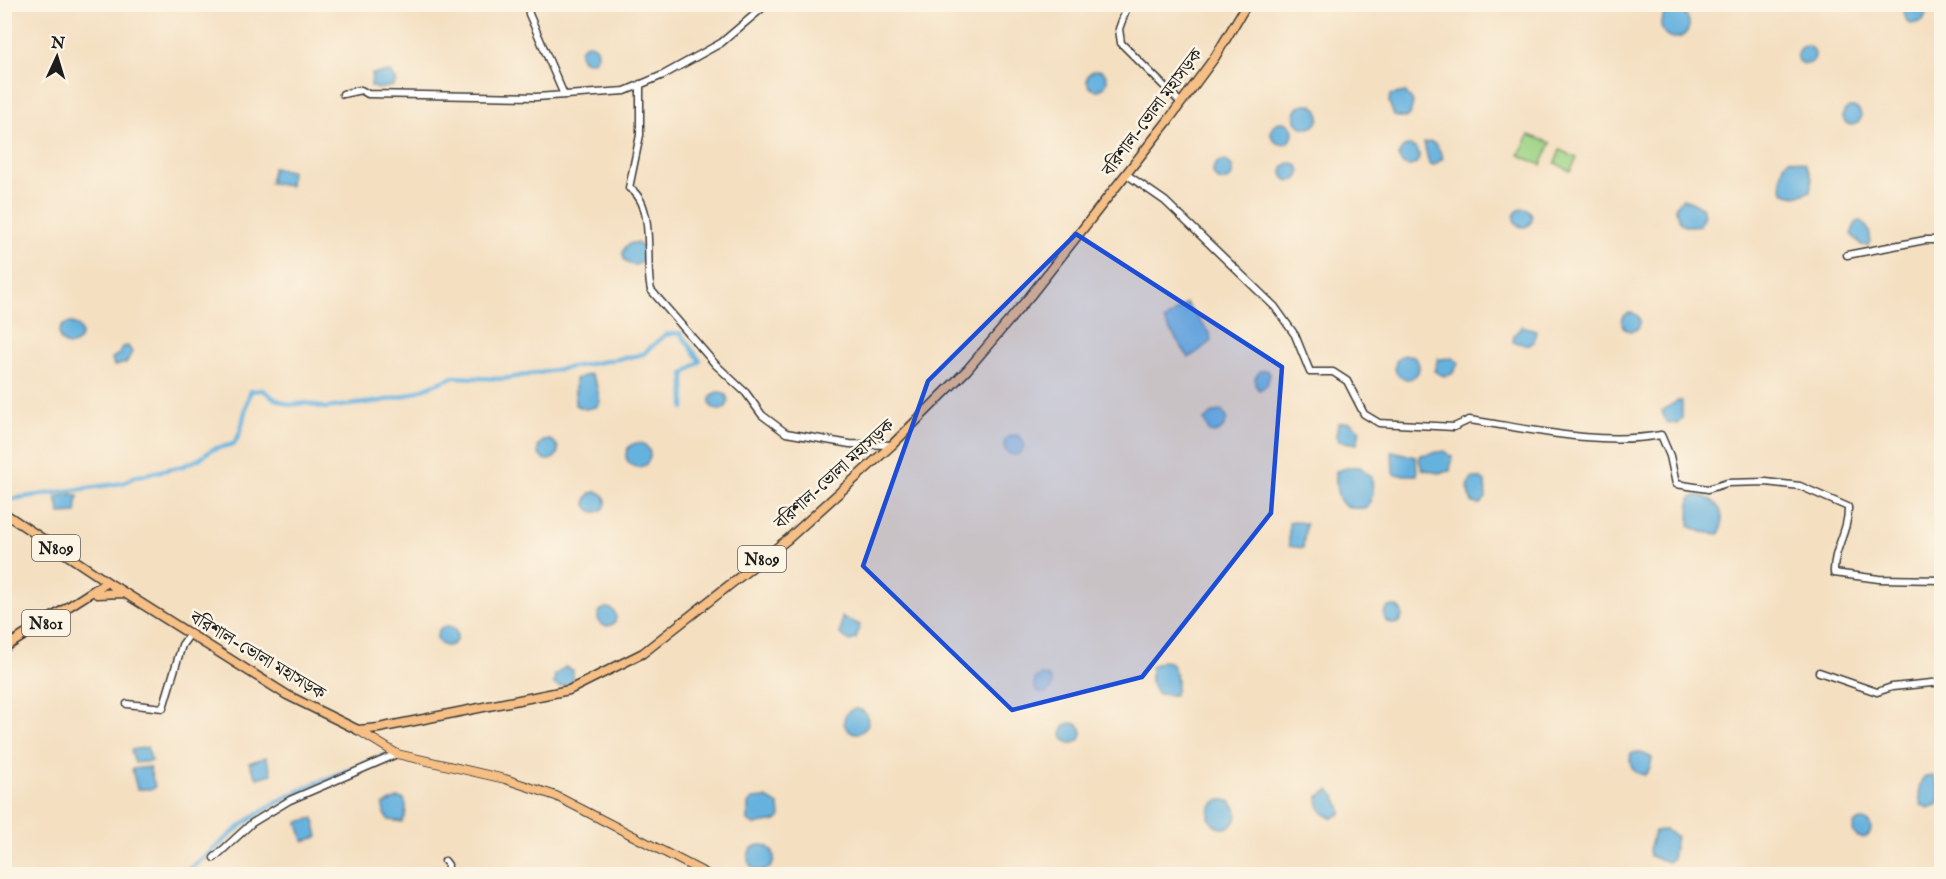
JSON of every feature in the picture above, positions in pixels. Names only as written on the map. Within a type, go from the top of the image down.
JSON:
[{"type":"highway","name":"বরিশাল-ভোলা মহাসড়ক","points":[[4,513],[110,584],[286,695],[358,730],[379,728],[569,690],[643,653],[788,539],[892,445],[967,370],[1023,305],[1181,103],[1215,57],[1247,4]]},
{"type":"highway","points":[[92,594],[95,574]]},
{"type":"highway","name":"N801","points":[[4,648],[110,584]]},
{"type":"highway","name":"N801","points":[[92,594],[124,593]]},
{"type":"main road","points":[[358,730],[397,754],[505,779],[556,796],[707,874]]},
{"type":"street","points":[[528,4],[529,14],[564,95]]},
{"type":"street","points":[[343,94],[361,90],[368,94],[536,98],[625,91],[663,75],[721,43],[766,4]]},
{"type":"street","points":[[1128,4],[1119,29],[1121,43],[1181,103]]},
{"type":"street","points":[[640,84],[640,135],[629,189],[636,193],[642,202],[649,242],[648,279],[651,290],[716,365],[746,393],[762,415],[786,434],[850,444],[892,445]]},
{"type":"street","points":[[1126,174],[1165,201],[1275,307],[1295,335],[1310,372],[1333,372],[1347,381],[1364,414],[1379,423],[1454,428],[1468,420],[1584,437],[1645,438],[1661,435],[1670,456],[1676,484],[1708,489],[1737,482],[1767,482],[1800,486],[1848,507],[1848,520],[1833,558],[1834,573],[1879,579],[1941,580]]},
{"type":"street","points":[[1847,255],[1925,240],[1941,240]]},
{"type":"street","points":[[127,704],[163,708],[182,645],[190,634]]},
{"type":"street","points":[[1819,672],[1877,692],[1892,687],[1941,682]]},
{"type":"street","points":[[214,858],[252,823],[290,800],[397,754]]},
{"type":"street","points":[[445,861],[448,865],[447,874]]},
{"type":"highlighted area","points":[[1076,234],[1282,367],[1271,513],[1142,677],[1012,710],[863,566],[928,381]]},
{"type":"green space","points":[[1529,135],[1551,143],[1541,165],[1519,155]]},
{"type":"green space","points":[[1560,150],[1577,158],[1570,171],[1555,163]]},
{"type":"water","points":[[1902,4],[1930,5],[1923,21],[1911,24],[1907,22]]},
{"type":"water","points":[[1675,10],[1685,14],[1689,24],[1685,34],[1675,38],[1665,34],[1661,24],[1665,14]]},
{"type":"water","points":[[585,44],[593,44],[598,49],[596,60],[585,62],[580,57],[580,49]]},
{"type":"water","points":[[1806,46],[1812,49],[1815,55],[1812,61],[1806,64],[1800,61],[1797,55],[1800,49]]},
{"type":"water","points":[[1097,70],[1104,73],[1107,80],[1104,87],[1097,90],[1090,87],[1087,80],[1090,73]]},
{"type":"water","points":[[390,72],[396,81],[393,86],[378,89],[371,86],[372,74]]},
{"type":"water","points":[[1405,92],[1413,102],[1410,115],[1405,118],[1394,116],[1389,102],[1390,95]]},
{"type":"water","points":[[1302,104],[1312,104],[1319,111],[1319,121],[1312,128],[1302,128],[1295,121],[1295,111]]},
{"type":"water","points":[[1852,107],[1858,110],[1861,116],[1858,122],[1852,125],[1846,122],[1843,116],[1846,110]]},
{"type":"water","points":[[1282,122],[1290,125],[1293,133],[1290,141],[1282,144],[1274,141],[1271,133],[1274,125]]},
{"type":"water","points":[[1431,142],[1437,145],[1443,158],[1433,166],[1429,164],[1424,143]]},
{"type":"water","points":[[1409,146],[1416,149],[1419,156],[1416,163],[1409,166],[1402,163],[1399,156],[1402,149]]},
{"type":"water","points":[[1789,159],[1805,163],[1812,178],[1810,191],[1796,196],[1783,192],[1782,174]]},
{"type":"water","points":[[1223,161],[1230,164],[1233,171],[1230,178],[1223,181],[1216,178],[1213,171],[1216,164]]},
{"type":"water","points":[[1287,163],[1295,163],[1300,168],[1298,179],[1287,181],[1282,176],[1282,168]]},
{"type":"water","points":[[273,168],[291,171],[290,186],[270,183]]},
{"type":"water","points":[[1683,198],[1702,207],[1704,214],[1700,226],[1685,226],[1680,223],[1675,207]]},
{"type":"water","points":[[1519,209],[1527,209],[1532,214],[1530,225],[1519,227],[1514,222],[1514,214]]},
{"type":"water","points":[[1861,221],[1869,233],[1868,246],[1861,245],[1851,234],[1856,222]]},
{"type":"water","points":[[630,243],[638,243],[645,250],[645,258],[638,265],[630,265],[623,258],[623,250]]},
{"type":"water","points":[[1186,303],[1210,334],[1211,342],[1189,358],[1164,321]]},
{"type":"water","points":[[1631,313],[1637,316],[1640,322],[1637,328],[1631,331],[1625,328],[1622,322],[1625,316]]},
{"type":"water","points":[[70,323],[80,330],[81,334],[74,344],[70,345],[60,338],[59,334],[66,324]]},
{"type":"water","points":[[1522,326],[1536,330],[1534,342],[1528,345],[1513,342],[1514,335]]},
{"type":"water","points":[[128,346],[132,352],[126,363],[114,366],[112,358],[119,354],[122,347]]},
{"type":"water","points":[[1407,355],[1416,358],[1419,367],[1416,376],[1407,379],[1398,376],[1395,367],[1398,358]]},
{"type":"water","points":[[1453,358],[1459,363],[1452,374],[1444,376],[1434,371],[1438,359]]},
{"type":"water","points":[[1267,370],[1270,374],[1267,386],[1259,390],[1255,385],[1255,378],[1260,371]]},
{"type":"water","points":[[590,374],[596,383],[600,402],[596,407],[585,409],[575,405],[575,379]]},
{"type":"water","points":[[719,392],[725,395],[728,401],[725,407],[719,410],[713,407],[710,401],[713,395]]},
{"type":"water","points":[[1677,401],[1682,401],[1682,419],[1677,424],[1666,422],[1662,411]]},
{"type":"water","points":[[1222,410],[1227,418],[1225,425],[1219,432],[1209,432],[1204,420],[1211,414]]},
{"type":"water","points":[[1350,422],[1360,430],[1357,444],[1339,441],[1336,436],[1338,423]]},
{"type":"water","points":[[1014,435],[1021,438],[1024,445],[1021,452],[1014,455],[1007,452],[1004,445],[1007,438]]},
{"type":"water","points":[[548,440],[555,443],[558,450],[555,457],[548,460],[541,457],[538,450],[541,443]]},
{"type":"water","points":[[638,443],[646,447],[650,455],[646,463],[638,467],[630,463],[626,455],[630,447]]},
{"type":"water","points":[[1392,451],[1416,457],[1417,475],[1396,475],[1393,472]]},
{"type":"water","points":[[1444,451],[1452,457],[1450,471],[1438,473],[1422,469],[1419,460],[1421,455]]},
{"type":"water","points":[[1360,467],[1372,477],[1373,493],[1368,507],[1350,507],[1340,501],[1336,488],[1336,471]]},
{"type":"water","points":[[1472,478],[1480,478],[1485,482],[1486,498],[1480,504],[1473,503],[1470,497],[1468,487]]},
{"type":"water","points":[[596,492],[603,495],[606,502],[603,509],[596,512],[589,509],[586,502],[589,495]]},
{"type":"water","points":[[78,495],[76,513],[60,514],[56,497]]},
{"type":"water","points":[[1697,495],[1710,500],[1719,508],[1722,520],[1719,534],[1702,532],[1689,526],[1690,499]]},
{"type":"water","points":[[1289,522],[1306,524],[1303,548],[1289,546]]},
{"type":"water","points":[[1393,606],[1399,609],[1402,615],[1399,621],[1393,624],[1387,621],[1384,615],[1387,609]]},
{"type":"water","points":[[607,608],[613,611],[616,617],[613,623],[607,626],[601,623],[598,617],[601,611]]},
{"type":"water","points":[[842,617],[860,625],[856,639],[850,641],[840,634]]},
{"type":"water","points":[[447,626],[454,629],[457,636],[454,643],[447,646],[440,643],[437,636],[440,629]]},
{"type":"water","points":[[1162,661],[1170,662],[1174,669],[1177,683],[1174,695],[1157,694],[1151,682],[1151,667]]},
{"type":"water","points":[[565,667],[573,670],[573,680],[568,685],[558,687],[554,684],[555,675]]},
{"type":"water","points":[[1043,675],[1049,678],[1052,684],[1049,690],[1043,693],[1037,690],[1034,684],[1037,678]]},
{"type":"water","points":[[856,709],[865,712],[868,721],[865,730],[856,733],[847,730],[844,721],[847,712]]},
{"type":"water","points":[[1072,723],[1079,726],[1082,733],[1079,740],[1072,743],[1065,740],[1062,733],[1065,726]]},
{"type":"water","points":[[147,747],[152,761],[135,763],[131,750]]},
{"type":"water","points":[[1640,752],[1652,758],[1650,768],[1645,775],[1637,772],[1631,765],[1631,753]]},
{"type":"water","points":[[266,757],[272,774],[257,778],[249,763]]},
{"type":"water","points":[[149,767],[155,786],[153,789],[137,789],[132,769]]},
{"type":"water","points":[[1925,776],[1934,776],[1940,790],[1938,804],[1929,808],[1921,805],[1920,797],[1920,786]]},
{"type":"water","points":[[1329,790],[1338,800],[1341,809],[1341,813],[1333,818],[1323,813],[1318,801],[1318,797]]},
{"type":"water","points":[[397,798],[404,799],[406,805],[402,822],[389,820],[384,814],[383,805]]},
{"type":"water","points":[[766,798],[779,805],[780,818],[776,821],[754,825],[748,821],[748,804],[752,799]]},
{"type":"water","points":[[1223,800],[1233,804],[1237,814],[1233,824],[1223,828],[1213,824],[1209,814],[1213,804]]},
{"type":"water","points":[[314,818],[318,837],[303,841],[298,822]]},
{"type":"water","points":[[1862,820],[1868,823],[1871,829],[1868,835],[1862,838],[1856,835],[1853,829],[1856,823]]},
{"type":"water","points":[[1665,830],[1676,836],[1672,859],[1668,862],[1650,856],[1649,849],[1655,831]]},
{"type":"water","points":[[761,845],[770,849],[774,858],[770,867],[761,871],[752,867],[748,858],[752,849]]},
{"type":"waterway","points":[[4,500],[123,483],[134,477],[183,466],[213,449],[234,444],[238,438],[251,391],[263,390],[275,399],[290,405],[306,403],[325,408],[381,401],[405,396],[453,377],[503,379],[635,356],[643,354],[665,335],[680,333],[700,361],[684,374],[684,408]]},
{"type":"waterway","points":[[182,874],[246,822],[279,801],[314,784],[387,755]]}]
